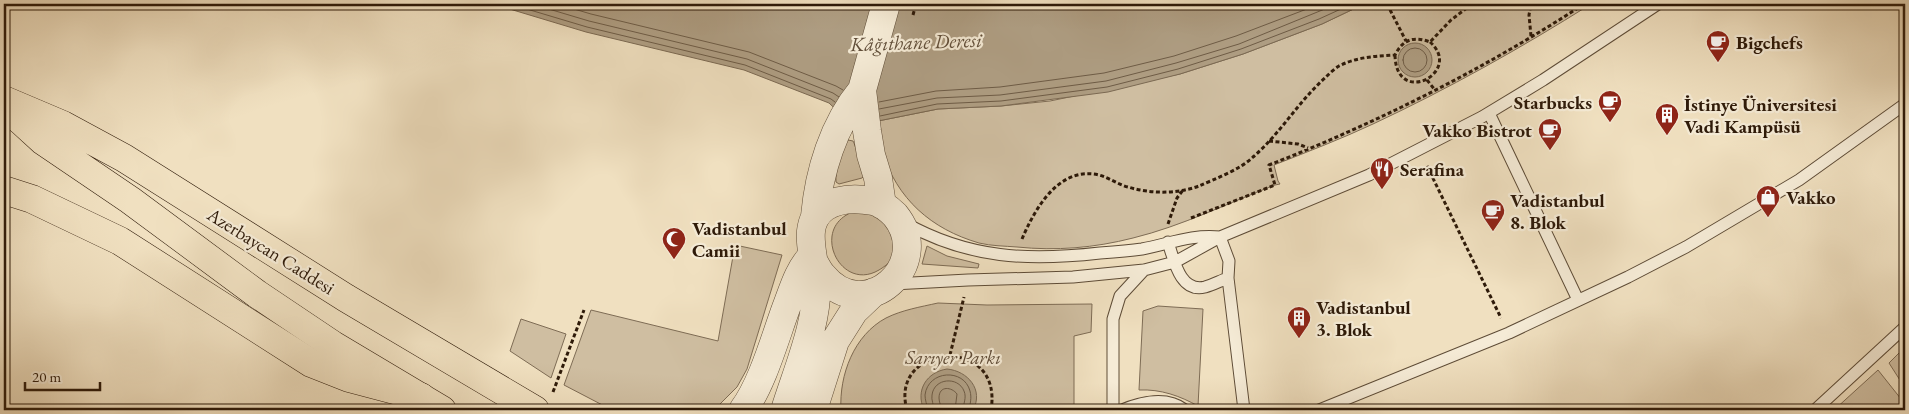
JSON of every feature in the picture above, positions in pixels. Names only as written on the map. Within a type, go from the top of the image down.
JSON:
[{"type":"main road","name":"Azerbaycan Caddesi","points":[[4,100],[63,125],[124,158],[346,298],[543,406]]},
{"type":"main road","name":"Azerbaycan Caddesi","points":[[4,104],[43,141],[130,200],[257,294],[333,345],[431,403]]},
{"type":"main road","points":[[4,190],[32,198],[120,241],[312,363],[349,378],[431,403]]},
{"type":"street","points":[[813,410],[835,342],[854,311],[882,288],[902,268],[907,253],[906,237],[890,212],[878,178],[870,147],[862,90],[886,4]]},
{"type":"street","points":[[785,410],[814,317],[816,278],[810,246],[817,190],[825,161],[851,103],[862,90]]},
{"type":"street","points":[[815,216],[826,207],[844,200],[860,198],[877,202],[890,212]]},
{"type":"street","points":[[811,257],[823,276],[834,286],[850,295],[866,295],[882,288]]},
{"type":"street","points":[[743,410],[749,402],[772,347],[796,281],[804,265],[811,257]]},
{"type":"lane","points":[[882,288],[968,280],[1073,277],[1144,270],[1175,262],[1220,237],[1369,175],[1489,113],[1543,80],[1658,4]]},
{"type":"lane","points":[[1319,410],[1509,333],[1628,277],[1686,247],[1799,180],[1905,104]]},
{"type":"lane","points":[[1489,113],[1578,300]]},
{"type":"lane","points":[[890,212],[929,237],[960,248],[995,255],[1028,257],[1075,256],[1142,249],[1191,236],[1220,237]]},
{"type":"lane","points":[[1220,237],[1229,261],[1228,278],[1244,410]]},
{"type":"lane","points":[[1168,242],[1178,272],[1185,283],[1194,288],[1204,287],[1228,278]]},
{"type":"lane","points":[[1113,410],[1113,319],[1120,296],[1144,270]]},
{"type":"lane","points":[[1815,410],[1905,328]]},
{"type":"lane","points":[[1122,410],[1134,405],[1154,401],[1182,409]]},
{"type":"path","points":[[1430,42],[1451,20],[1472,4]]},
{"type":"path","points":[[1531,4],[1529,15],[1531,36]]},
{"type":"path","points":[[1185,220],[1275,184],[1270,165],[1366,124],[1435,90],[1584,4]]},
{"type":"path","points":[[1388,6],[1406,41]]},
{"type":"path","points":[[1415,38],[1430,42],[1437,48],[1440,56],[1439,66],[1427,80],[1408,82],[1401,76],[1395,65],[1395,55],[1399,47],[1406,41],[1415,38]]},
{"type":"path","points":[[1021,242],[1037,209],[1048,194],[1063,182],[1078,175],[1093,174],[1109,178],[1127,187],[1148,192],[1183,190],[1198,186],[1252,158],[1311,90],[1338,66],[1362,58],[1395,55]]},
{"type":"path","points":[[1427,80],[1435,90]]},
{"type":"path","points":[[1268,140],[1298,144],[1308,148]]},
{"type":"path","points":[[1418,150],[1509,333]]},
{"type":"path","points":[[1176,224],[1168,228],[1168,220],[1177,198],[1183,190]]},
{"type":"path","points":[[950,355],[968,280]]},
{"type":"path","points":[[543,406],[584,310]]},
{"type":"path","points":[[907,410],[906,392],[916,369],[926,361],[938,356],[950,355],[964,358],[976,364],[985,374],[991,387],[991,410]]},
{"type":"green space","points":[[1364,4],[1591,4],[1511,52],[1429,97],[1361,130],[1274,165],[1280,184],[1169,227],[1118,241],[1075,248],[1046,249],[988,245],[962,237],[931,220],[918,210],[897,184],[882,151],[878,121],[938,109],[1050,101],[1180,74],[1243,54],[1322,24]]},
{"type":"green space","points":[[848,140],[854,143],[865,175],[862,178],[839,184],[836,182],[838,166]]},
{"type":"green space","points":[[866,209],[892,225],[894,250],[891,261],[879,270],[864,275],[851,272],[840,264],[834,252],[832,238],[836,225],[847,215]]},
{"type":"green space","points":[[735,245],[782,255],[747,369],[737,387],[719,405],[710,410],[612,410],[564,385],[591,310],[718,341]]},
{"type":"green space","points":[[927,246],[947,256],[979,264],[978,268],[922,264]]},
{"type":"green space","name":"Sarıyer Parkı","points":[[938,303],[987,305],[1092,304],[1091,332],[1074,336],[1074,410],[841,410],[841,397],[846,370],[857,345],[865,335],[875,325],[892,315]]},
{"type":"green space","points":[[1158,306],[1203,309],[1198,406],[1170,394],[1139,390],[1143,311]]},
{"type":"green space","points":[[521,319],[566,334],[551,378],[510,351]]},
{"type":"green space","points":[[1905,347],[1905,388],[1889,363]]},
{"type":"green space","points":[[1878,370],[1905,404],[1905,410],[1834,410]]},
{"type":"water","name":"Kâğıthane Deresi","points":[[493,4],[1364,4],[1322,24],[1243,54],[1180,74],[1108,92],[1001,106],[938,109],[878,121],[848,121],[829,103],[744,70],[586,32]]},
{"type":"water","points":[[1415,43],[1427,48],[1432,60],[1427,72],[1415,77],[1403,72],[1398,60],[1403,48]]},
{"type":"water","points":[[947,369],[961,373],[972,383],[977,395],[973,410],[924,410],[921,396],[925,383],[934,374]]},
{"type":"place","name":"Bigchefs","points":[[1718,63]]},
{"type":"place","name":"Starbucks","points":[[1610,123]]},
{"type":"place","name":"İstinye Üniversitesi Vadi Kampüsü","points":[[1667,136]]},
{"type":"place","name":"Vakko Bistrot","points":[[1550,151]]},
{"type":"place","name":"Serafina","points":[[1382,190]]},
{"type":"place","name":"Vakko","points":[[1768,218]]},
{"type":"place","name":"Vadistanbul 8. Blok","points":[[1493,232]]},
{"type":"place","name":"Vadistanbul Camii","points":[[674,260]]},
{"type":"place","name":"Vadistanbul 3. Blok","points":[[1299,339]]}]
